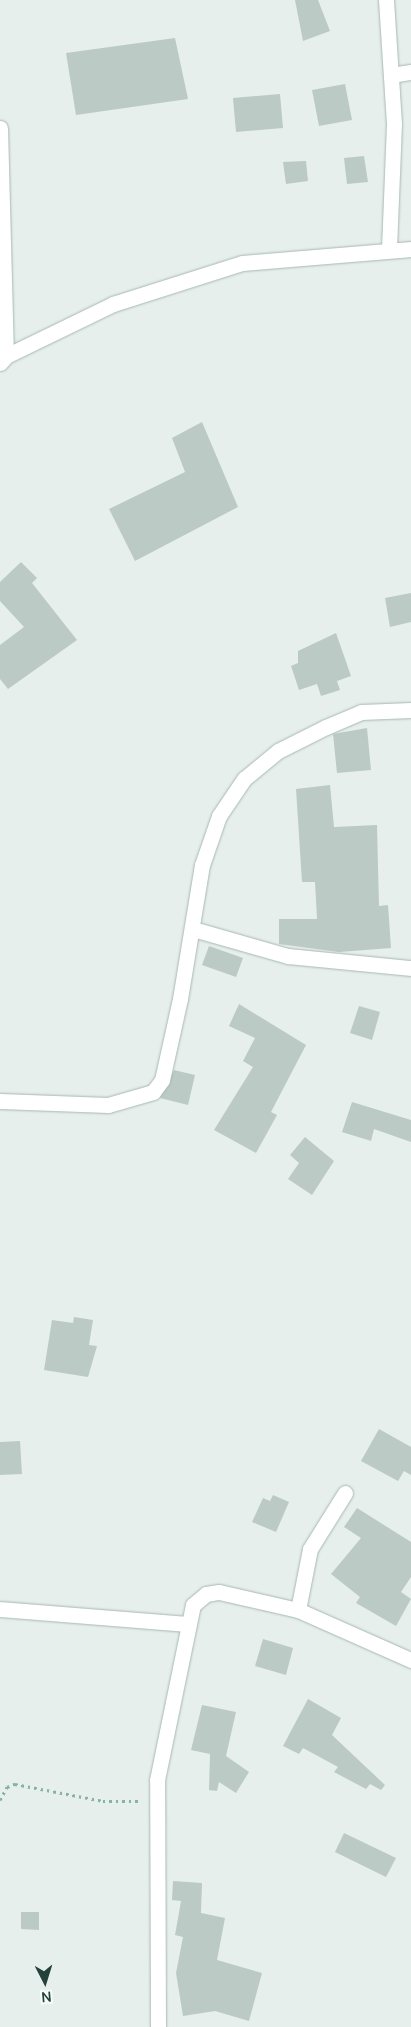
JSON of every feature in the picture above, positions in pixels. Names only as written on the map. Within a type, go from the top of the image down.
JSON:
[{"type":"street","points":[[386,0],[391,75],[389,249]]},
{"type":"street","points":[[391,75],[411,72]]},
{"type":"street","points":[[0,128],[3,359],[113,304],[242,263],[389,249],[411,249]]},
{"type":"street","points":[[0,1101],[108,1105],[153,1092],[162,1080],[193,929],[202,865],[219,816],[244,779],[278,751],[361,712],[411,710]]},
{"type":"street","points":[[193,929],[288,956],[411,968]]},
{"type":"street","points":[[298,1610],[310,1549],[346,1493]]},
{"type":"street","points":[[158,2027],[157,1802],[186,1624],[198,1599],[213,1593],[298,1610],[411,1660]]},
{"type":"street","points":[[0,1609],[186,1624]]},
{"type":"path","points":[[0,1800],[7,1787],[15,1784],[103,1801],[157,1802]]},
{"type":"building","points":[[295,0],[318,0],[330,31],[303,41]]},
{"type":"building","points":[[175,38],[188,99],[76,115],[66,53]]},
{"type":"building","points":[[345,84],[352,120],[319,126],[312,90]]},
{"type":"building","points":[[280,94],[283,128],[236,132],[233,98]]},
{"type":"building","points":[[364,156],[368,182],[347,184],[344,158]]},
{"type":"building","points":[[306,161],[308,181],[286,184],[283,162]]},
{"type":"building","points":[[202,422],[238,507],[135,561],[109,509],[185,472],[172,438]]},
{"type":"building","points":[[21,562],[37,578],[32,583],[77,640],[8,689],[0,679],[0,645],[24,627],[0,601],[0,582]]},
{"type":"building","points":[[411,593],[411,622],[390,627],[385,598]]},
{"type":"building","points":[[336,633],[351,676],[337,681],[340,690],[321,696],[317,684],[299,690],[291,666],[298,663],[298,651]]},
{"type":"building","points":[[367,728],[371,770],[337,773],[333,734]]},
{"type":"building","points":[[330,785],[334,827],[377,825],[379,906],[388,905],[391,948],[339,952],[279,944],[279,919],[317,919],[315,882],[302,882],[296,789]]},
{"type":"building","points":[[209,946],[243,958],[236,977],[202,965]]},
{"type":"building","points":[[239,1004],[306,1045],[271,1112],[277,1115],[256,1153],[214,1130],[253,1067],[243,1061],[255,1038],[229,1026]]},
{"type":"building","points":[[359,1006],[380,1012],[372,1040],[350,1033]]},
{"type":"building","points":[[174,1070],[195,1075],[188,1105],[160,1098]]},
{"type":"building","points":[[352,1102],[411,1120],[411,1142],[374,1129],[371,1141],[342,1132]]},
{"type":"building","points":[[305,1137],[334,1161],[312,1195],[288,1179],[299,1163],[290,1155]]},
{"type":"building","points":[[74,1317],[93,1320],[89,1345],[97,1346],[88,1377],[44,1370],[52,1320],[73,1323]]},
{"type":"building","points":[[379,1429],[411,1447],[411,1475],[404,1471],[398,1481],[361,1461]]},
{"type":"building","points":[[20,1441],[22,1474],[0,1475],[0,1442]]},
{"type":"building","points":[[273,1495],[289,1502],[276,1532],[252,1522],[263,1498],[270,1501]]},
{"type":"building","points":[[357,1508],[411,1542],[411,1577],[401,1592],[411,1599],[396,1626],[356,1603],[360,1597],[331,1574],[361,1538],[344,1527]]},
{"type":"building","points":[[263,1639],[293,1648],[286,1675],[255,1666]]},
{"type":"building","points":[[308,1699],[341,1718],[332,1735],[385,1785],[381,1790],[370,1784],[366,1789],[334,1772],[338,1767],[303,1748],[299,1754],[283,1746]]},
{"type":"building","points":[[202,1705],[236,1712],[226,1756],[249,1772],[236,1793],[219,1782],[217,1791],[209,1790],[210,1754],[191,1750]]},
{"type":"building","points":[[344,1833],[396,1858],[386,1877],[335,1852]]},
{"type":"building","points":[[173,1881],[202,1883],[201,1913],[225,1918],[217,1960],[262,1973],[249,2021],[215,2011],[183,2016],[176,1973],[183,1937],[175,1935],[181,1901],[172,1900]]},
{"type":"building","points":[[21,1912],[39,1912],[39,1930],[21,1929]]}]
